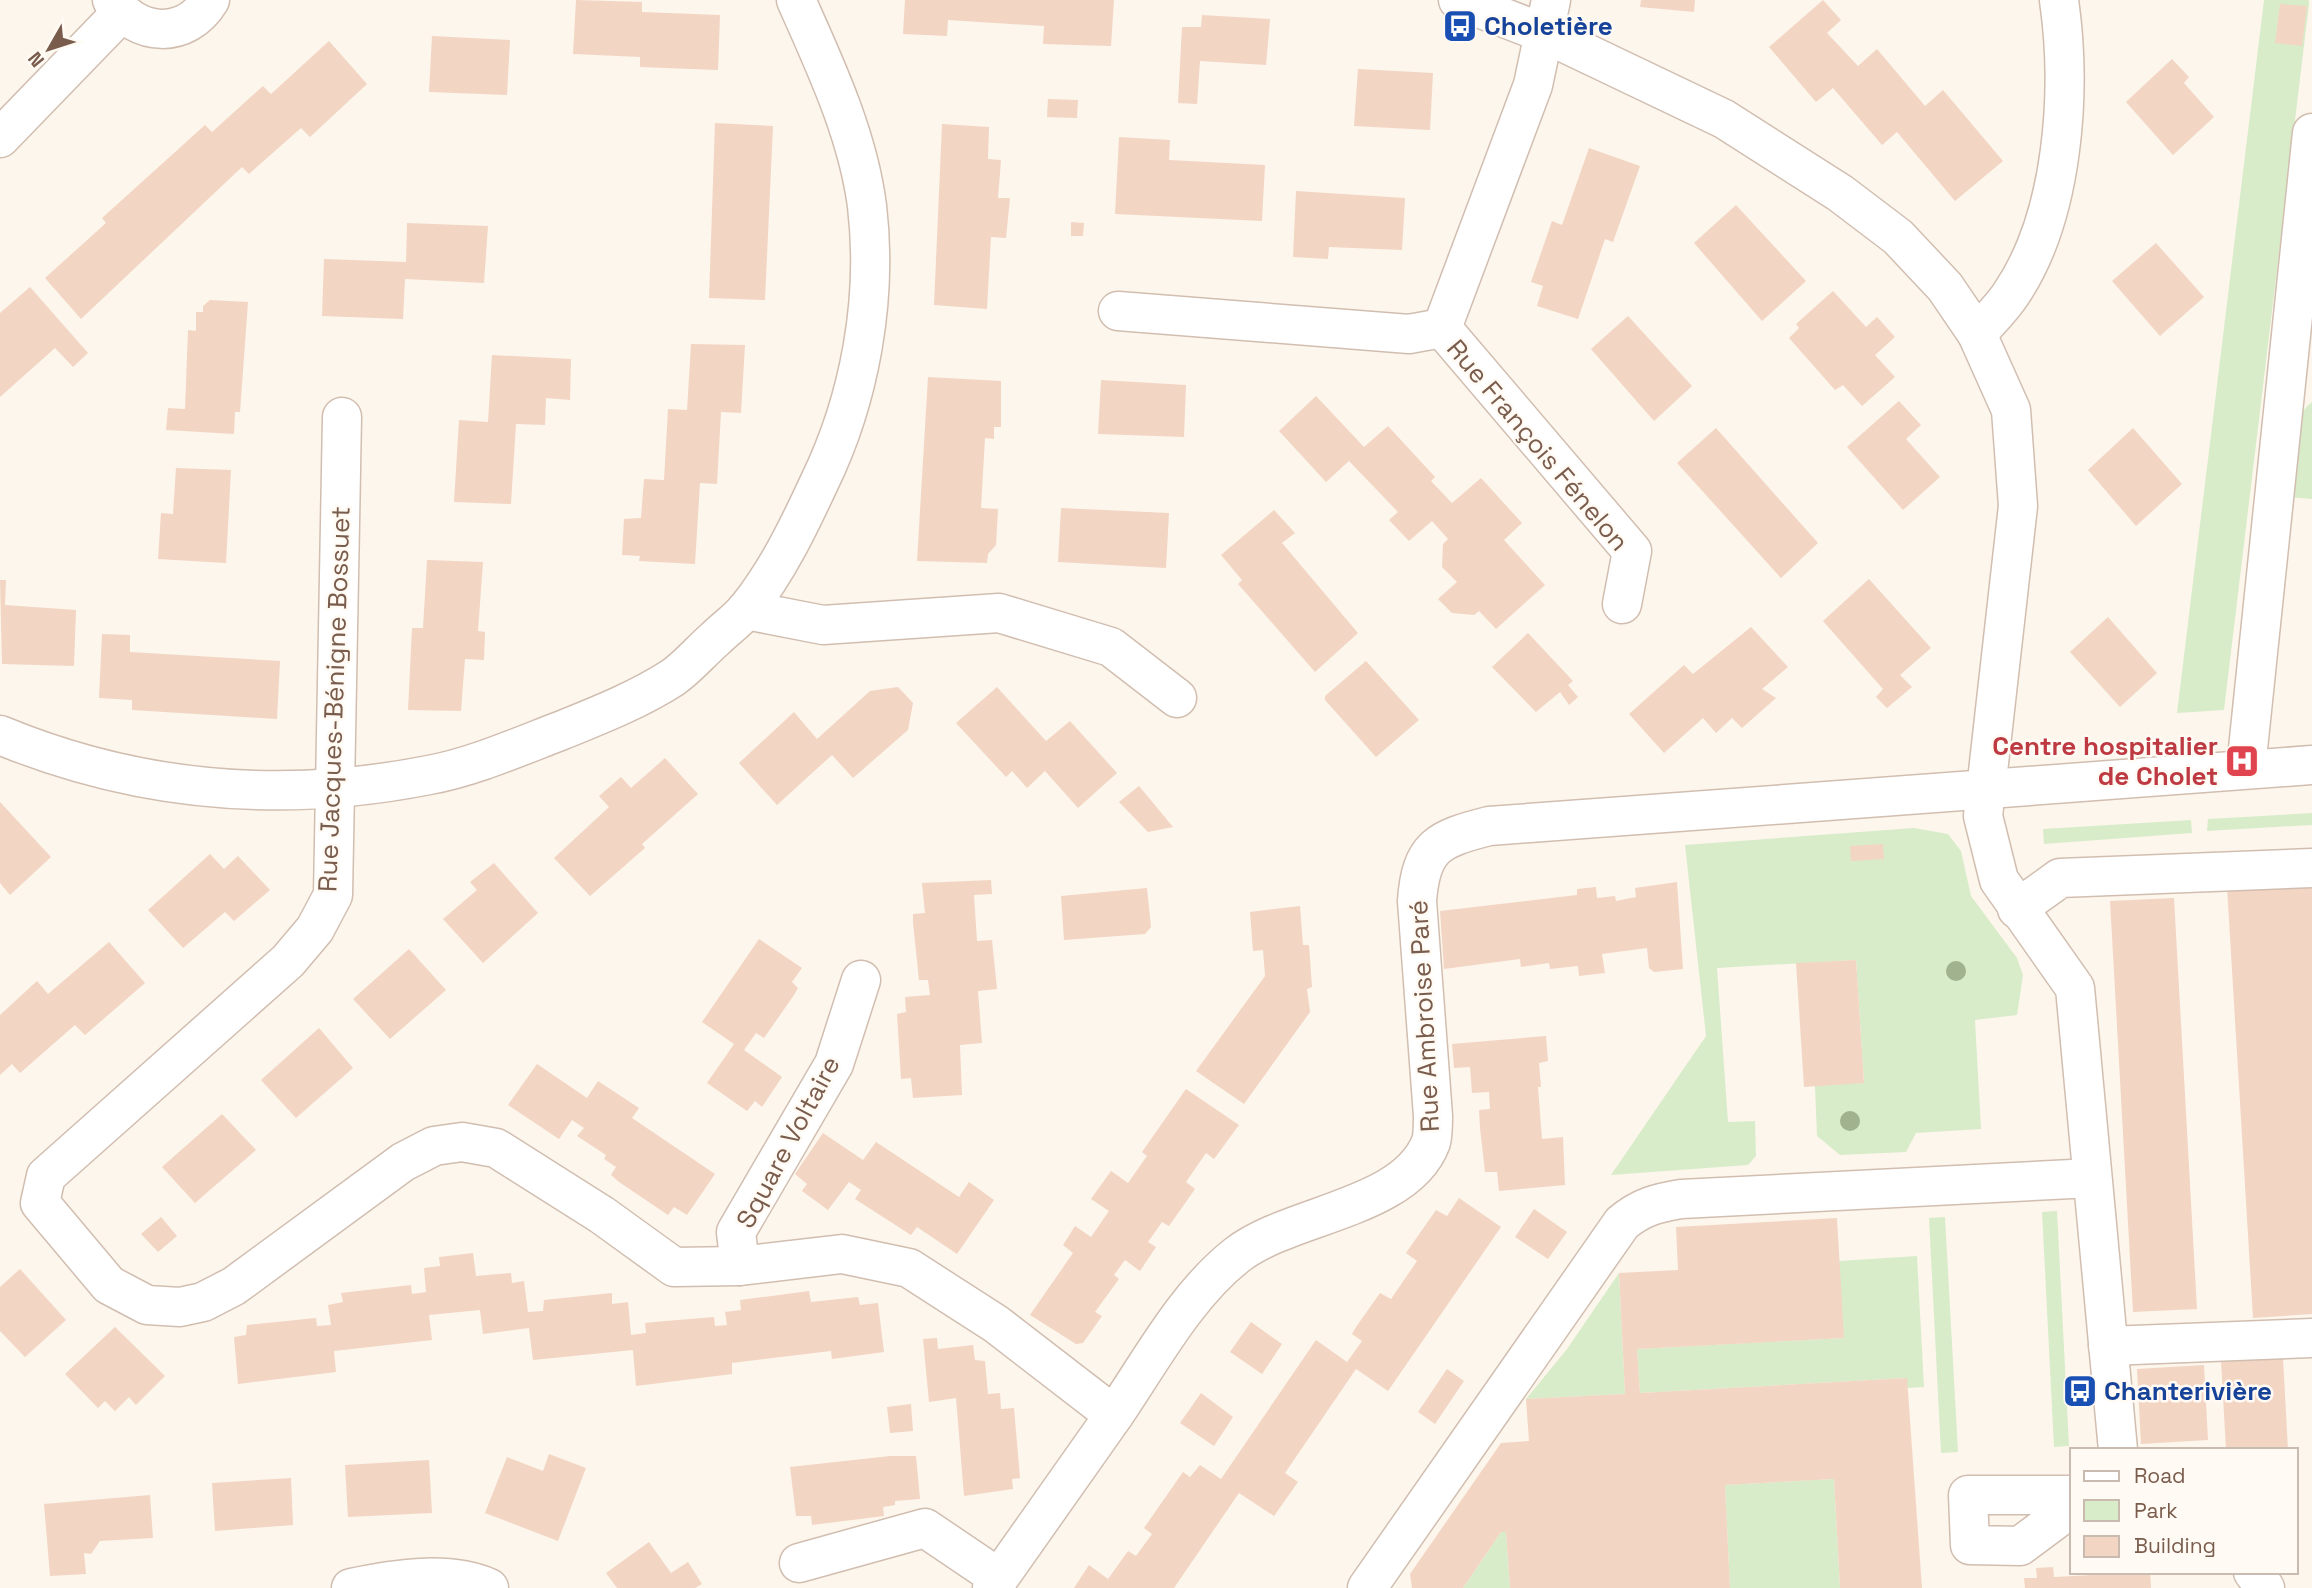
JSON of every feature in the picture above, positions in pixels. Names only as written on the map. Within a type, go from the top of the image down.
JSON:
[{"type":"street","points":[[0,138],[116,7],[145,27],[172,29],[189,23],[203,11],[210,0]]},
{"type":"street","points":[[0,735],[57,759],[145,780],[222,790],[333,789],[432,775],[511,750],[594,717],[673,677],[746,610],[794,536],[834,453],[856,381],[871,283],[867,205],[850,136],[822,59],[796,0]]},
{"type":"street","points":[[1458,0],[1549,17],[1724,119],[1840,193],[1898,237],[1945,287],[1977,334],[2011,410],[2018,506],[1983,816],[1999,880],[2075,988],[2118,1448]]},
{"type":"street","points":[[1977,334],[2011,294],[2036,246],[2064,141],[2062,25],[2059,0]]},
{"type":"street","name":"Rue François Fénelon","points":[[1442,328],[1533,85],[1549,17]]},
{"type":"street","points":[[2246,768],[2298,382],[2312,133]]},
{"type":"street","name":"Rue François Fénelon","points":[[1118,311],[1409,334],[1442,328]]},
{"type":"street","name":"Rue François Fénelon","points":[[1442,328],[1632,551],[1622,604]]},
{"type":"street","name":"Rue Jacques-Bénigne Bossuet","points":[[342,417],[333,895],[316,929],[288,961],[46,1176],[40,1203],[109,1285],[147,1305],[180,1307],[203,1302],[234,1286],[402,1162],[434,1146],[461,1142],[496,1149],[602,1215],[674,1267],[740,1266]]},
{"type":"street","points":[[746,610],[823,625],[999,613],[1111,647],[1177,698]]},
{"type":"street","name":"Rue Ambroise Paré","points":[[995,1583],[1199,1292],[1237,1255],[1271,1233],[1360,1201],[1390,1187],[1416,1166],[1431,1142],[1433,1116],[1417,901],[1419,870],[1437,845],[1459,834],[1489,826],[2312,765]]},
{"type":"street","points":[[2017,909],[2060,878],[2312,868]]},
{"type":"street","name":"Square Voltaire","points":[[740,1266],[736,1232],[834,1064],[861,980]]},
{"type":"street","points":[[1367,1588],[1622,1223],[1637,1211],[1651,1204],[1681,1199],[2092,1178]]},
{"type":"street","points":[[740,1266],[842,1254],[909,1268],[996,1324],[1114,1415]]},
{"type":"street","points":[[2108,1346],[2312,1338]]},
{"type":"street","points":[[2070,1495],[1968,1495],[1970,1545],[2020,1546],[2063,1514],[2070,1505]]},
{"type":"street","points":[[799,1563],[925,1528],[995,1583]]},
{"type":"street","points":[[351,1588],[378,1582],[424,1579],[473,1581],[489,1588]]},
{"type":"green space","points":[[2264,0],[2309,0],[2309,4],[2224,710],[2177,713]]},
{"type":"green space","points":[[2312,402],[2312,499],[2288,497],[2294,433],[2298,421]]},
{"type":"green space","points":[[2312,813],[2312,825],[2207,831],[2208,819]]},
{"type":"green space","points":[[2191,820],[2192,833],[2044,844],[2043,829]]},
{"type":"green space","points":[[1914,828],[1948,834],[1961,851],[1971,896],[2017,958],[2023,975],[2017,1015],[1975,1020],[1981,1129],[1916,1133],[1906,1152],[1840,1155],[1817,1136],[1815,1086],[1864,1082],[1856,960],[1717,968],[1728,1122],[1755,1121],[1756,1156],[1748,1165],[1611,1175],[1706,1036],[1685,845]]},
{"type":"green space","points":[[2057,1211],[2069,1446],[2054,1447],[2042,1212]]},
{"type":"green space","points":[[1945,1217],[1958,1452],[1941,1453],[1929,1218]]},
{"type":"green space","points":[[1917,1256],[1924,1387],[1907,1388],[1907,1378],[1640,1393],[1637,1349],[1843,1338],[1839,1261]]},
{"type":"green space","points":[[1619,1273],[1625,1394],[1526,1399],[1567,1349]]},
{"type":"green space","points":[[1834,1479],[1840,1588],[1730,1588],[1725,1485]]},
{"type":"green space","points":[[1501,1532],[1506,1532],[1510,1588],[1463,1588]]},
{"type":"building","points":[[576,0],[642,2],[642,12],[720,15],[718,70],[640,67],[640,57],[573,54]]},
{"type":"building","points":[[905,0],[1114,0],[1111,46],[1043,44],[1044,26],[948,20],[947,36],[903,34]]},
{"type":"building","points":[[1641,0],[1695,0],[1694,12],[1640,7]]},
{"type":"building","points":[[1823,0],[1841,20],[1827,33],[1858,66],[1877,49],[1925,106],[1943,90],[2003,161],[1955,201],[1897,132],[1882,145],[1833,88],[1816,102],[1769,47]]},
{"type":"building","points":[[2280,4],[2307,6],[2302,46],[2275,43]]},
{"type":"building","points":[[1202,15],[1270,19],[1266,65],[1200,61],[1197,104],[1178,103],[1182,27],[1201,27]]},
{"type":"building","points":[[432,36],[510,40],[507,95],[429,92]]},
{"type":"building","points":[[329,41],[367,84],[310,137],[301,128],[249,174],[242,167],[81,319],[45,278],[106,223],[102,218],[205,125],[212,132],[263,86],[271,94]]},
{"type":"building","points":[[2172,59],[2189,77],[2184,83],[2214,117],[2173,155],[2126,102]]},
{"type":"building","points":[[1358,69],[1433,73],[1430,130],[1354,126]]},
{"type":"building","points":[[1048,99],[1078,100],[1077,118],[1047,117]]},
{"type":"building","points":[[715,123],[773,126],[765,300],[709,298]]},
{"type":"building","points":[[942,124],[989,127],[988,159],[1001,160],[998,198],[1010,198],[1006,238],[991,237],[987,309],[934,305]]},
{"type":"building","points":[[1119,137],[1170,140],[1169,160],[1265,165],[1262,221],[1115,214]]},
{"type":"building","points":[[1589,148],[1640,166],[1613,242],[1605,239],[1578,319],[1537,306],[1543,286],[1531,282],[1552,221],[1562,225]]},
{"type":"building","points":[[1296,191],[1405,198],[1402,250],[1329,247],[1328,259],[1293,257]]},
{"type":"building","points":[[1736,205],[1806,281],[1762,321],[1694,243]]},
{"type":"building","points":[[1071,222],[1084,223],[1083,236],[1071,236]]},
{"type":"building","points":[[407,223],[488,226],[484,283],[405,279],[403,319],[322,316],[324,259],[406,262]]},
{"type":"building","points":[[2156,243],[2204,297],[2160,336],[2112,281]]},
{"type":"building","points":[[30,287],[88,353],[73,367],[55,348],[0,397],[0,313]]},
{"type":"building","points":[[1833,291],[1866,327],[1877,317],[1895,337],[1875,355],[1895,377],[1862,406],[1843,385],[1835,390],[1789,338],[1799,328],[1796,324]]},
{"type":"building","points":[[210,300],[248,302],[240,412],[235,412],[234,434],[166,430],[168,408],[185,409],[188,330],[196,331],[196,312],[203,312],[203,306]]},
{"type":"building","points":[[1628,316],[1692,386],[1654,421],[1591,349]]},
{"type":"building","points":[[691,344],[745,345],[741,413],[721,412],[717,484],[700,483],[695,564],[639,561],[640,556],[622,555],[624,519],[641,518],[644,479],[664,480],[668,409],[687,410]]},
{"type":"building","points":[[492,355],[571,359],[570,400],[546,398],[545,425],[516,424],[511,504],[454,502],[459,420],[488,422]]},
{"type":"building","points":[[928,377],[1001,381],[1001,427],[994,427],[994,439],[985,438],[981,508],[998,509],[996,545],[988,554],[987,563],[917,561]]},
{"type":"building","points":[[1101,380],[1186,385],[1184,437],[1098,434]]},
{"type":"building","points":[[1316,396],[1364,447],[1388,426],[1435,477],[1431,481],[1452,503],[1481,478],[1522,523],[1504,540],[1545,585],[1496,629],[1479,611],[1474,615],[1452,613],[1438,599],[1457,582],[1442,567],[1443,544],[1448,539],[1432,521],[1409,541],[1389,520],[1398,512],[1349,461],[1326,482],[1279,431]]},
{"type":"building","points":[[1899,401],[1921,425],[1906,439],[1940,477],[1903,510],[1847,447]]},
{"type":"building","points":[[1716,428],[1818,543],[1781,578],[1677,463]]},
{"type":"building","points":[[2133,428],[2182,484],[2136,526],[2088,470]]},
{"type":"building","points":[[176,468],[231,470],[226,563],[158,559],[161,513],[173,514]]},
{"type":"building","points":[[1061,508],[1169,513],[1166,568],[1058,562]]},
{"type":"building","points":[[1274,510],[1295,533],[1282,543],[1358,633],[1315,672],[1238,584],[1242,580],[1221,555]]},
{"type":"building","points":[[427,560],[483,562],[478,631],[485,632],[484,660],[465,659],[461,711],[408,710],[412,628],[423,628]]},
{"type":"building","points":[[1869,579],[1931,648],[1900,675],[1912,687],[1887,708],[1876,697],[1883,689],[1823,621]]},
{"type":"building","points":[[0,580],[6,580],[5,605],[76,610],[74,666],[2,664]]},
{"type":"building","points":[[2108,617],[2157,673],[2120,707],[2070,652]]},
{"type":"building","points":[[1751,627],[1788,667],[1762,689],[1776,698],[1742,728],[1732,718],[1716,733],[1703,718],[1664,753],[1629,714],[1684,665],[1693,674]]},
{"type":"building","points":[[1528,633],[1573,681],[1568,685],[1578,697],[1569,705],[1560,692],[1536,712],[1492,667]]},
{"type":"building","points":[[102,634],[130,635],[130,652],[280,661],[277,719],[132,710],[132,700],[99,698]]},
{"type":"building","points":[[1366,661],[1419,720],[1376,757],[1325,700],[1325,696]]},
{"type":"building","points":[[898,687],[913,703],[908,730],[853,778],[832,755],[777,805],[739,763],[794,712],[817,739],[870,691]]},
{"type":"building","points":[[997,687],[1046,741],[1070,721],[1117,773],[1078,808],[1045,771],[1027,788],[1012,771],[1006,777],[956,723]]},
{"type":"building","points":[[665,758],[698,794],[642,844],[645,848],[590,896],[554,858],[609,807],[599,796],[621,777],[631,788]]},
{"type":"building","points":[[1139,786],[1173,827],[1148,832],[1119,802]]},
{"type":"building","points":[[0,802],[51,857],[10,895],[0,883]]},
{"type":"building","points":[[1883,844],[1884,859],[1851,861],[1850,846]]},
{"type":"building","points":[[210,854],[224,869],[238,856],[270,890],[234,921],[225,912],[183,948],[148,910]]},
{"type":"building","points":[[494,863],[538,913],[483,963],[443,919],[477,890],[470,882]]},
{"type":"building","points":[[991,880],[992,894],[974,895],[977,941],[992,940],[997,989],[978,991],[982,1043],[960,1045],[962,1095],[913,1098],[911,1078],[901,1079],[897,1014],[906,1012],[905,997],[930,995],[928,980],[919,980],[913,923],[913,914],[925,913],[922,883]]},
{"type":"building","points":[[1677,882],[1683,969],[1654,972],[1649,968],[1647,948],[1602,954],[1605,973],[1579,976],[1578,966],[1550,969],[1549,963],[1521,967],[1520,959],[1444,969],[1440,911],[1577,895],[1577,889],[1596,887],[1597,898],[1615,896],[1616,901],[1636,897],[1635,888]]},
{"type":"building","points":[[2312,883],[2312,1314],[2253,1318],[2227,887]]},
{"type":"building","points":[[1147,888],[1151,927],[1145,934],[1064,940],[1061,896]]},
{"type":"building","points":[[2174,898],[2197,1309],[2133,1312],[2110,901]]},
{"type":"building","points":[[1300,906],[1303,945],[1309,945],[1312,987],[1307,989],[1310,1012],[1244,1104],[1196,1071],[1265,976],[1263,950],[1253,951],[1250,912]]},
{"type":"building","points":[[759,939],[802,968],[792,982],[798,988],[764,1038],[756,1033],[744,1050],[782,1077],[762,1107],[755,1101],[747,1111],[707,1083],[734,1044],[702,1022]]},
{"type":"building","points":[[109,942],[145,983],[85,1035],[75,1025],[20,1073],[12,1064],[0,1075],[0,1015],[37,981],[48,994]]},
{"type":"building","points":[[409,949],[446,990],[390,1039],[353,999]]},
{"type":"building","points":[[1856,960],[1864,1083],[1804,1087],[1796,963]]},
{"type":"building","points":[[319,1028],[353,1068],[296,1118],[261,1080]]},
{"type":"building","points":[[1546,1036],[1548,1061],[1539,1063],[1541,1087],[1538,1087],[1542,1139],[1563,1137],[1565,1185],[1499,1191],[1497,1172],[1485,1172],[1480,1128],[1479,1110],[1490,1109],[1489,1092],[1472,1093],[1470,1067],[1454,1068],[1452,1044]]},
{"type":"building","points":[[537,1064],[587,1098],[598,1081],[639,1108],[632,1118],[715,1174],[687,1215],[674,1207],[668,1215],[619,1182],[611,1175],[616,1167],[604,1159],[606,1155],[577,1136],[584,1128],[572,1120],[559,1139],[508,1105]]},
{"type":"building","points":[[1186,1089],[1239,1125],[1214,1159],[1206,1153],[1186,1182],[1195,1189],[1169,1226],[1162,1222],[1148,1242],[1156,1247],[1140,1271],[1125,1260],[1114,1275],[1119,1279],[1095,1312],[1102,1316],[1083,1343],[1076,1344],[1030,1315],[1073,1253],[1063,1245],[1075,1226],[1091,1237],[1109,1211],[1091,1199],[1111,1171],[1128,1183],[1147,1156],[1142,1152]]},
{"type":"building","points":[[222,1114],[256,1150],[195,1203],[162,1167]]},
{"type":"building","points":[[823,1133],[863,1160],[876,1142],[959,1197],[969,1182],[994,1200],[957,1254],[917,1227],[911,1235],[855,1199],[861,1190],[849,1182],[828,1210],[802,1191],[807,1184],[795,1174]]},
{"type":"building","points":[[1459,1198],[1501,1227],[1388,1391],[1356,1369],[1285,1473],[1298,1482],[1274,1516],[1239,1493],[1174,1588],[1074,1588],[1089,1565],[1108,1579],[1128,1551],[1136,1556],[1152,1534],[1144,1528],[1183,1472],[1190,1477],[1200,1465],[1221,1479],[1316,1340],[1347,1362],[1362,1341],[1352,1334],[1356,1327],[1380,1293],[1391,1299],[1417,1261],[1406,1253],[1436,1210],[1447,1216]]},
{"type":"building","points":[[1534,1209],[1567,1232],[1548,1259],[1515,1237]]},
{"type":"building","points":[[161,1217],[177,1236],[158,1252],[141,1234]]},
{"type":"building","points":[[1837,1218],[1844,1338],[1637,1349],[1640,1393],[1907,1378],[1922,1588],[1840,1588],[1834,1479],[1725,1485],[1730,1588],[1510,1588],[1506,1532],[1501,1532],[1463,1588],[1412,1588],[1410,1574],[1501,1443],[1529,1441],[1526,1399],[1625,1394],[1619,1273],[1678,1270],[1676,1227]]},
{"type":"building","points":[[473,1253],[476,1276],[511,1273],[512,1283],[524,1281],[528,1312],[543,1311],[544,1300],[612,1293],[612,1304],[628,1302],[631,1335],[646,1333],[645,1323],[654,1322],[714,1317],[715,1326],[727,1325],[725,1312],[741,1310],[740,1300],[809,1291],[811,1302],[858,1297],[860,1305],[878,1303],[884,1352],[832,1359],[831,1351],[732,1363],[732,1374],[636,1386],[633,1350],[533,1360],[529,1328],[483,1334],[480,1310],[429,1315],[432,1340],[334,1351],[336,1372],[238,1384],[234,1337],[246,1335],[247,1325],[316,1318],[317,1326],[331,1325],[328,1305],[343,1302],[341,1293],[411,1285],[412,1294],[426,1292],[424,1268],[440,1266],[439,1257]]},
{"type":"building","points":[[20,1269],[66,1320],[25,1357],[0,1331],[0,1287]]},
{"type":"building","points":[[1251,1322],[1282,1344],[1262,1374],[1230,1352]]},
{"type":"building","points":[[115,1327],[165,1376],[136,1405],[129,1397],[115,1411],[105,1401],[98,1408],[65,1374]]},
{"type":"building","points":[[937,1338],[938,1349],[973,1345],[975,1360],[985,1361],[988,1394],[1000,1393],[1001,1409],[1014,1408],[1020,1478],[1012,1479],[1013,1489],[964,1496],[956,1398],[929,1402],[923,1339]]},
{"type":"building","points":[[2283,1358],[2288,1448],[2226,1448],[2221,1361]]},
{"type":"building","points":[[2204,1365],[2208,1440],[2141,1444],[2137,1369]]},
{"type":"building","points":[[1447,1369],[1464,1381],[1435,1424],[1418,1412]]},
{"type":"building","points":[[1201,1393],[1233,1417],[1214,1446],[1180,1423]]},
{"type":"building","points":[[911,1404],[913,1431],[890,1433],[887,1407]]},
{"type":"building","points":[[549,1454],[586,1468],[558,1541],[485,1513],[507,1457],[543,1471]]},
{"type":"building","points":[[890,1456],[916,1456],[920,1499],[895,1501],[895,1505],[883,1507],[884,1516],[812,1525],[811,1516],[796,1516],[790,1467]]},
{"type":"building","points":[[429,1460],[432,1513],[348,1517],[345,1465]]},
{"type":"building","points":[[291,1478],[293,1525],[215,1531],[212,1483]]},
{"type":"building","points":[[150,1495],[153,1538],[100,1541],[91,1554],[84,1553],[86,1574],[50,1576],[44,1504]]},
{"type":"building","points":[[649,1542],[671,1573],[688,1562],[702,1584],[695,1588],[617,1588],[606,1573]]},
{"type":"building","points":[[2053,1567],[2054,1577],[2150,1574],[2151,1588],[2025,1588],[2024,1578],[2037,1578],[2036,1568]]},
{"type":"place","name":"Choletière","points":[[1460,26]]},
{"type":"place","name":"Centre hospitalier de Cholet","points":[[2242,761]]},
{"type":"place","name":"Chanterivière","points":[[2080,1391]]}]
